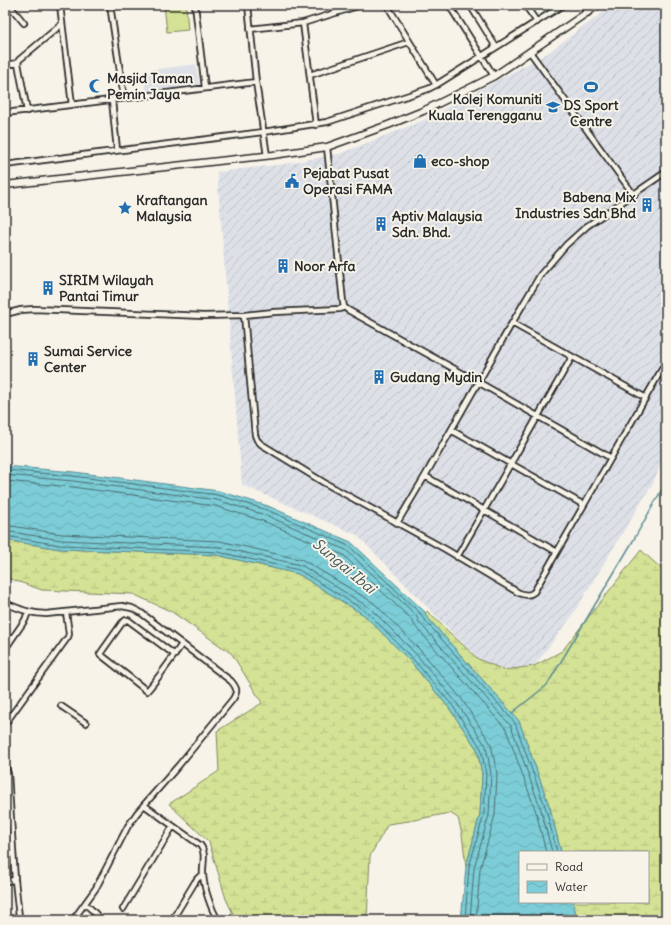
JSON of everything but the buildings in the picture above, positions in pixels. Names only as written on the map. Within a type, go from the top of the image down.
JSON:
[{"type":"street","points":[[9,5],[24,23]]},
{"type":"street","points":[[60,5],[72,105]]},
{"type":"street","points":[[110,5],[124,98]]},
{"type":"street","points":[[195,5],[205,88]]},
{"type":"street","points":[[248,5],[256,82],[267,156]]},
{"type":"street","points":[[250,29],[303,23],[361,5]]},
{"type":"street","points":[[387,5],[436,85]]},
{"type":"street","points":[[449,5],[494,76]]},
{"type":"street","points":[[470,5],[496,47]]},
{"type":"street","points":[[525,5],[537,22]]},
{"type":"street","points":[[5,165],[263,132],[327,122],[428,89],[563,5]]},
{"type":"street","points":[[582,5],[588,13]]},
{"type":"street","points":[[5,185],[267,156],[327,147],[423,111],[494,76],[598,5]]},
{"type":"street","points":[[303,23],[316,124]]},
{"type":"street","points":[[27,111],[18,63],[19,60],[62,24]]},
{"type":"street","points":[[310,75],[409,42]]},
{"type":"street","points":[[530,52],[634,195]]},
{"type":"street","points":[[5,65],[18,63]]},
{"type":"street","points":[[5,113],[256,82]]},
{"type":"street","points":[[112,100],[117,150]]},
{"type":"street","points":[[327,147],[344,307],[611,458]]},
{"type":"street","points":[[397,523],[426,476],[512,323],[547,266],[578,234],[666,172]]},
{"type":"street","points":[[5,314],[21,310],[34,309],[196,316],[244,315],[340,309],[344,307]]},
{"type":"street","points":[[244,315],[255,435],[261,444],[323,482],[457,557],[519,594],[525,595],[530,595],[534,592],[666,362]]},
{"type":"street","points":[[512,323],[646,398]]},
{"type":"street","points":[[457,557],[572,357]]},
{"type":"street","points":[[451,430],[584,505]]},
{"type":"street","points":[[426,476],[557,552]]},
{"type":"street","points":[[5,603],[34,614],[124,607],[132,608],[140,612],[231,681],[236,690],[236,694],[179,765],[137,813],[128,826],[98,885],[74,920]]},
{"type":"street","points":[[5,649],[25,620],[28,612]]},
{"type":"street","points":[[5,724],[68,637],[69,634],[66,612]]},
{"type":"street","points":[[175,655],[128,620],[122,623],[100,654],[148,691],[175,655],[182,644]]},
{"type":"street","points":[[61,706],[86,723]]},
{"type":"street","points":[[5,765],[8,774],[7,804],[19,917],[18,920]]},
{"type":"street","points":[[144,805],[203,848],[203,875],[205,885],[208,897],[218,920]]},
{"type":"street","points":[[123,910],[173,826]]},
{"type":"street","points":[[172,920],[195,882],[203,875]]},
{"type":"street","points":[[5,881],[15,880]]},
{"type":"street","points":[[85,904],[101,920]]},
{"type":"shaded area","points":[[613,5],[666,5],[666,453],[653,483],[570,619],[534,666],[504,670],[478,659],[357,535],[242,485],[217,172],[284,164],[339,154],[424,120],[546,54]]},
{"type":"shaded area","points":[[196,64],[199,85],[146,91],[143,71]]},
{"type":"green space","points":[[164,5],[186,5],[188,30],[167,32]]},
{"type":"green space","points":[[5,540],[60,549],[217,555],[298,574],[364,615],[410,661],[449,708],[477,749],[482,774],[480,814],[466,867],[462,834],[458,818],[450,813],[388,824],[370,856],[367,920],[236,920],[226,899],[209,842],[169,804],[219,771],[217,731],[262,703],[232,654],[172,612],[133,594],[42,590],[5,577]]},
{"type":"green space","points":[[641,550],[666,573],[666,920],[577,920],[573,903],[649,903],[649,851],[561,851],[550,808],[519,721],[426,616],[425,613],[427,611],[478,659],[504,670],[534,666],[562,651]]},
{"type":"water","name":"Sungai Ibai","points":[[5,466],[74,472],[219,491],[268,506],[351,542],[425,612],[426,616],[519,721],[550,808],[561,851],[519,851],[519,903],[573,903],[577,920],[461,920],[466,867],[480,814],[482,774],[477,749],[449,708],[410,661],[364,615],[298,574],[217,555],[60,549],[5,540]]},
{"type":"waterway","points":[[512,713],[547,685],[633,541],[666,482]]},
{"type":"place","name":"Masjid Taman Pemin Jaya","points":[[96,86]]},
{"type":"place","name":"DS Sport Centre","points":[[591,87]]},
{"type":"place","name":"Kolej Komuniti Kuala Terengganu","points":[[553,107]]},
{"type":"place","name":"eco-shop","points":[[420,161]]},
{"type":"place","name":"Pejabat Pusat Operasi FAMA","points":[[292,181]]},
{"type":"place","name":"Babena Mix Industries Sdn Bhd","points":[[647,205]]},
{"type":"place","name":"Kraftangan Malaysia","points":[[125,208]]},
{"type":"place","name":"Aptiv Malaysia Sdn. Bhd.","points":[[381,224]]},
{"type":"place","name":"Noor Arfa","points":[[283,266]]},
{"type":"place","name":"SIRIM Wilayah Pantai Timur","points":[[48,288]]},
{"type":"place","name":"Sumai Service Center","points":[[33,359]]},
{"type":"place","name":"Gudang Mydin","points":[[379,377]]}]
